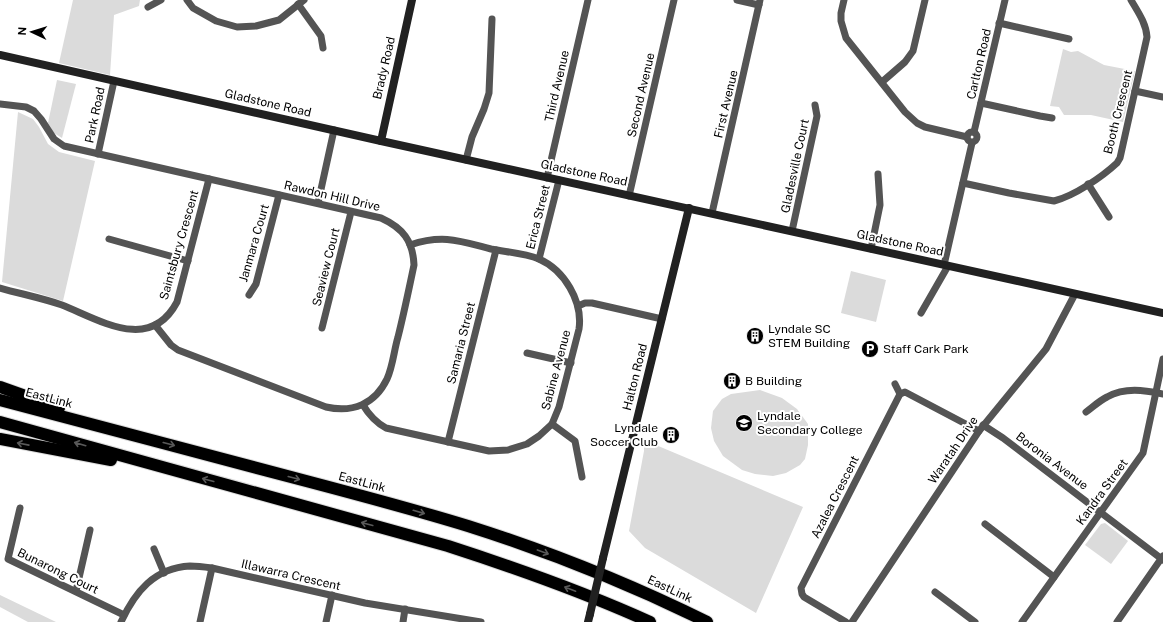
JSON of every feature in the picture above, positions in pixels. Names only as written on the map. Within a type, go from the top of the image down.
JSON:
[{"type":"highway","points":[[0,387],[131,434]]},
{"type":"highway","name":"EastLink","points":[[0,400],[397,506],[483,531],[607,576],[707,622]]},
{"type":"highway","points":[[0,422],[399,532],[490,560],[620,608],[650,622]]},
{"type":"highway","points":[[0,439],[171,470]]},
{"type":"main road","name":"Brady Road","points":[[381,141],[412,0]]},
{"type":"main road","name":"Gladstone Road","points":[[0,55],[547,178],[1163,313]]},
{"type":"main road","name":"Halton Road","points":[[589,618],[689,208]]},
{"type":"street","points":[[148,8],[161,0]]},
{"type":"street","points":[[187,0],[193,8],[216,21],[237,27],[256,26],[279,20],[301,2],[321,36],[323,48]]},
{"type":"street","name":"Third Avenue","points":[[547,178],[588,0]]},
{"type":"street","name":"Second Avenue","points":[[629,196],[674,0]]},
{"type":"street","points":[[737,0],[760,2]]},
{"type":"street","points":[[844,0],[841,21],[846,38],[906,112],[917,123],[925,127],[971,137]]},
{"type":"street","points":[[882,82],[905,62],[913,51],[925,0]]},
{"type":"street","name":"Carlton Road","points":[[921,313],[946,265],[971,137],[981,103],[1005,0]]},
{"type":"street","name":"Booth Crescent","points":[[963,182],[1009,193],[1054,201],[1061,199],[1088,184],[1117,163],[1120,158],[1147,37],[1144,23],[1131,0]]},
{"type":"street","name":"First Avenue","points":[[712,213],[760,2]]},
{"type":"street","points":[[466,160],[472,137],[489,93],[492,19]]},
{"type":"street","points":[[999,23],[1069,39]]},
{"type":"street","name":"Park Road","points":[[98,154],[114,81]]},
{"type":"street","points":[[1135,91],[1163,97]]},
{"type":"street","points":[[981,103],[1052,118]]},
{"type":"street","name":"Rawdon Hill Drive","points":[[0,104],[26,107],[34,111],[41,118],[50,134],[64,146],[381,218],[392,223],[403,232],[414,256],[414,265],[387,378],[376,394],[363,404],[350,409],[326,407],[178,350],[171,345],[155,325]]},
{"type":"street","name":"Gladesville Court","points":[[792,231],[817,116],[815,104]]},
{"type":"street","points":[[318,203],[334,130]]},
{"type":"street","points":[[871,249],[880,205],[878,174]]},
{"type":"street","name":"Saintsbury Crescent","points":[[0,288],[60,305],[119,328],[135,330],[155,325],[168,315],[177,302],[208,179]]},
{"type":"street","name":"Erica Street","points":[[539,259],[559,180]]},
{"type":"street","points":[[1088,184],[1109,217]]},
{"type":"street","name":"Janmara Court","points":[[249,295],[256,284],[279,195]]},
{"type":"street","name":"Seaview Court","points":[[322,328],[351,212]]},
{"type":"street","name":"Sabine Avenue","points":[[363,404],[369,415],[386,428],[489,451],[508,450],[527,444],[539,436],[552,424],[559,407],[580,324],[578,306],[569,286],[556,271],[539,259],[442,238],[426,240],[410,245]]},
{"type":"street","points":[[109,239],[188,261]]},
{"type":"street","name":"Samaria Street","points":[[448,442],[496,250]]},
{"type":"street","name":"Waratah Drive","points":[[852,622],[982,426],[1046,349],[1075,294]]},
{"type":"street","points":[[578,306],[585,303],[592,303],[662,319]]},
{"type":"street","points":[[526,353],[571,363]]},
{"type":"street","name":"Kandra Street","points":[[1022,622],[1143,453],[1159,393],[1163,359]]},
{"type":"street","points":[[895,384],[900,394],[906,392],[982,426]]},
{"type":"street","points":[[1086,412],[1107,396],[1118,392],[1133,390],[1159,393]]},
{"type":"street","name":"Azalea Crescent","points":[[846,622],[804,597],[801,588],[900,394]]},
{"type":"street","points":[[552,424],[575,441],[582,477]]},
{"type":"street","name":"Boronia Avenue","points":[[982,426],[1003,438],[1162,558]]},
{"type":"street","name":"Bunarong Court","points":[[20,508],[8,559],[76,591],[122,619]]},
{"type":"street","points":[[985,524],[1054,577]]},
{"type":"street","points":[[76,591],[90,530]]},
{"type":"street","points":[[154,549],[164,573]]},
{"type":"street","points":[[1117,622],[1162,558]]},
{"type":"street","name":"Illawarra Crescent","points":[[122,619],[138,591],[152,580],[164,573],[190,566],[212,568],[365,603],[481,622]]},
{"type":"street","points":[[200,622],[212,568]]},
{"type":"street","points":[[935,592],[975,622]]},
{"type":"street","points":[[326,622],[332,596]]},
{"type":"street","points":[[402,622],[405,609]]},
{"type":"shaded area","points":[[73,0],[140,0],[139,6],[114,15],[110,75],[59,63]]},
{"type":"shaded area","points":[[1063,49],[1071,52],[1078,51],[1104,65],[1135,71],[1123,122],[1091,115],[1064,115],[1059,107],[1050,106]]},
{"type":"shaded area","points":[[57,80],[76,84],[62,138],[54,133],[48,123]]},
{"type":"shaded area","points":[[18,112],[33,119],[48,144],[59,152],[95,161],[63,301],[2,282]]},
{"type":"shaded area","points":[[851,271],[886,280],[876,322],[841,313]]},
{"type":"shaded area","points":[[760,390],[782,398],[797,409],[808,424],[808,445],[805,459],[800,465],[786,473],[773,476],[755,474],[742,470],[723,456],[714,441],[711,428],[713,411],[722,399],[731,394]]},
{"type":"shaded area","points":[[644,440],[803,507],[756,613],[645,548],[629,531],[644,451]]},
{"type":"shaded area","points":[[1105,523],[1128,541],[1111,564],[1085,545],[1101,524]]},
{"type":"shaded area","points":[[0,595],[56,622],[28,622],[0,607]]},
{"type":"place","name":"Lyndale SC STEM Building","points":[[755,336]]},
{"type":"place","name":"Staff Cark Park","points":[[870,349]]},
{"type":"place","name":"B Building","points":[[732,381]]},
{"type":"place","name":"Lyndale Secondary College","points":[[744,423]]},
{"type":"place","name":"Lyndale Soccer Club","points":[[671,435]]}]
